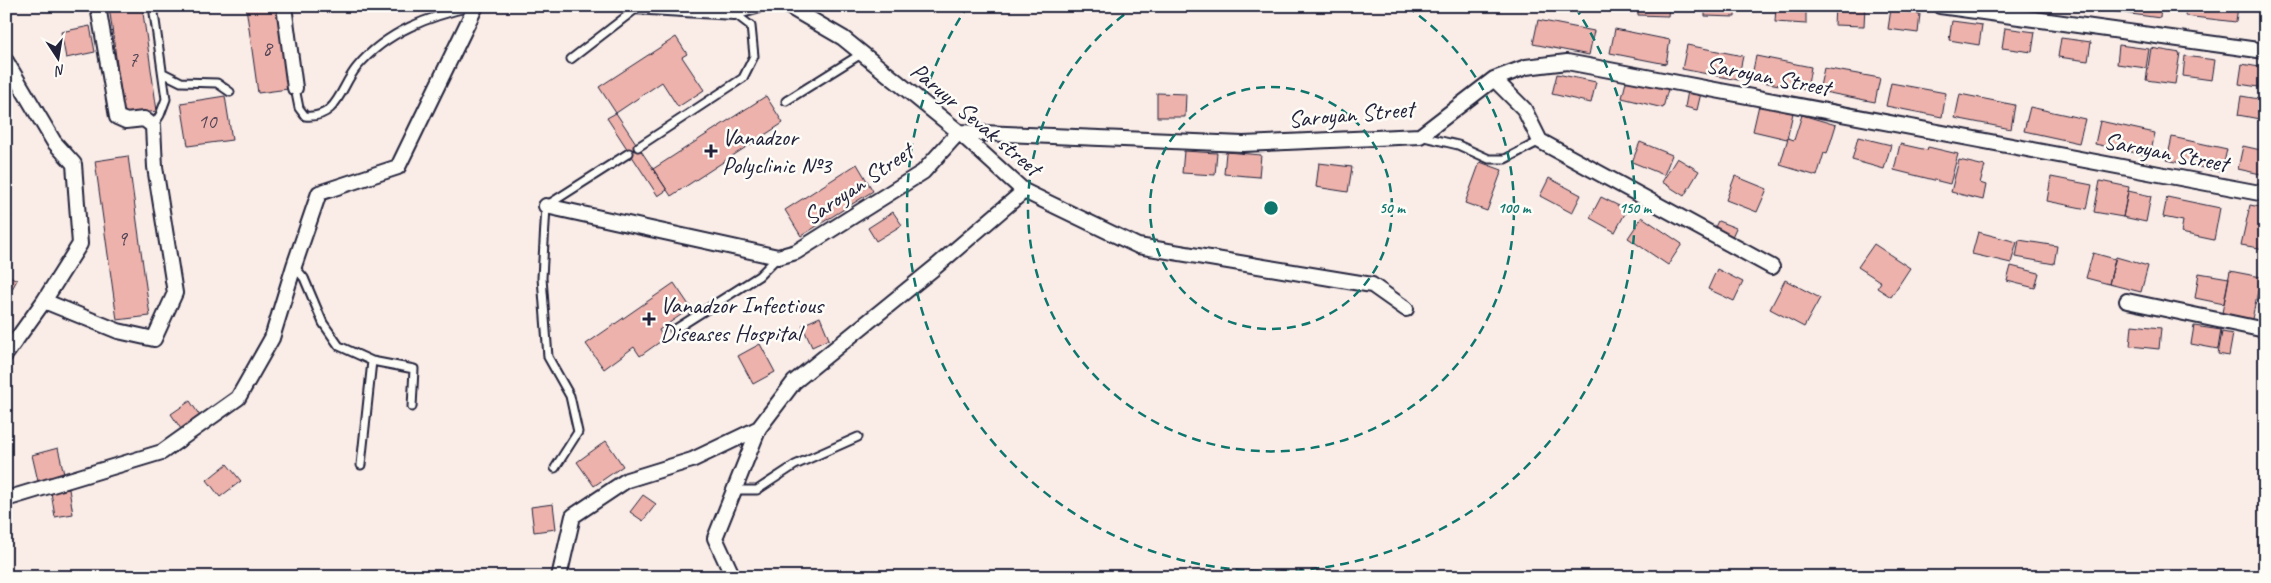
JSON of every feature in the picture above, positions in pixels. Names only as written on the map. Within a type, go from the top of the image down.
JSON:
[{"type":"street","points":[[44,300],[118,331],[154,339],[175,293],[155,166],[153,126],[144,119],[126,121],[117,117],[98,6]]},
{"type":"street","points":[[284,6],[295,88]]},
{"type":"street","points":[[6,499],[162,452],[238,398],[272,338],[319,193],[398,167],[475,6]]},
{"type":"street","points":[[635,7],[734,12],[756,6]]},
{"type":"street","name":"Paruyr Sevak street","points":[[788,6],[843,38],[960,132],[1024,191],[1138,246],[1372,285],[1406,308]]},
{"type":"street","points":[[1940,6],[2265,51]]},
{"type":"street","points":[[6,61],[54,142],[74,164],[80,244],[6,354]]},
{"type":"street","name":"Saroyan Street","points":[[778,257],[796,252],[922,172],[960,132],[1244,144],[1420,136],[1494,80],[1526,67],[1567,62],[2265,194]]},
{"type":"street","points":[[1494,80],[1524,109],[1540,141],[1772,267]]},
{"type":"street","points":[[733,577],[715,538],[759,428],[794,382],[1024,191]]},
{"type":"street","points":[[546,206],[778,257]]},
{"type":"street","points":[[2127,302],[2265,330]]},
{"type":"street","points":[[559,577],[573,516],[627,480],[692,460],[759,428]]},
{"type":"lane","points":[[153,6],[166,99],[160,115],[153,126]]},
{"type":"lane","points":[[295,88],[299,108],[305,116],[317,117],[328,111],[336,101],[357,67],[396,34],[438,14],[475,6]]},
{"type":"lane","points":[[571,59],[635,7]]},
{"type":"lane","points":[[638,147],[743,78],[754,56],[751,26],[734,12]]},
{"type":"lane","points":[[786,101],[861,54]]},
{"type":"lane","points":[[163,73],[181,82],[217,83],[230,92]]},
{"type":"lane","points":[[1420,136],[1458,145],[1489,159],[1505,159],[1540,141]]},
{"type":"lane","points":[[556,468],[578,432],[570,396],[548,356],[542,278],[546,206],[630,153]]},
{"type":"lane","points":[[674,330],[759,276],[778,257]]},
{"type":"lane","points":[[294,266],[304,278],[323,324],[338,346],[372,361],[414,369],[412,407]]},
{"type":"lane","points":[[361,465],[372,361]]},
{"type":"lane","points":[[734,490],[757,490],[795,465],[858,437]]},
{"type":"building","points":[[109,6],[142,6],[157,111],[124,116]]},
{"type":"building","points":[[277,6],[288,89],[258,93],[246,7]]},
{"type":"building","points":[[1310,6],[1349,6],[1349,11]]},
{"type":"building","points":[[1555,6],[1585,6],[1585,8]]},
{"type":"building","points":[[1638,6],[1669,6],[1668,16],[1638,15]]},
{"type":"building","points":[[1705,6],[1735,6],[1735,17],[1705,16]]},
{"type":"building","points":[[1776,6],[1806,6],[1806,24],[1775,22]]},
{"type":"building","points":[[1835,6],[1865,6],[1864,26],[1834,25]]},
{"type":"building","points":[[2110,6],[2161,6],[2160,18],[2109,11]]},
{"type":"building","points":[[2186,6],[2238,6],[2236,22],[2185,16]]},
{"type":"building","points":[[2263,6],[2265,6],[2265,26],[2261,26]]},
{"type":"building","points":[[1891,9],[1920,14],[1918,33],[1888,29]]},
{"type":"building","points":[[1538,20],[1594,31],[1589,55],[1533,44]]},
{"type":"building","points":[[1952,21],[1982,25],[1979,45],[1949,40]]},
{"type":"building","points":[[90,26],[95,52],[66,58],[61,32]]},
{"type":"building","points":[[2005,28],[2035,32],[2032,52],[2002,48]]},
{"type":"building","points":[[1615,29],[1670,40],[1666,64],[1610,53]]},
{"type":"building","points":[[676,37],[687,54],[682,57],[704,90],[678,107],[662,82],[616,113],[599,87]]},
{"type":"building","points":[[2061,38],[2091,42],[2088,61],[2058,57]]},
{"type":"building","points":[[1687,45],[1743,56],[1738,80],[1682,69]]},
{"type":"building","points":[[2119,45],[2149,49],[2146,68],[2117,64]]},
{"type":"building","points":[[2151,48],[2180,53],[2175,84],[2146,80]]},
{"type":"building","points":[[1756,56],[1811,67],[1807,90],[1751,80]]},
{"type":"building","points":[[2185,56],[2215,60],[2212,80],[2183,76]]},
{"type":"building","points":[[2242,64],[2265,68],[2265,88],[2239,84]]},
{"type":"building","points":[[1824,68],[1880,78],[1875,102],[1819,91]]},
{"type":"building","points":[[1557,74],[1596,82],[1591,103],[1552,94]]},
{"type":"building","points":[[1627,78],[1668,89],[1663,108],[1622,98]]},
{"type":"building","points":[[1891,83],[1946,93],[1942,117],[1886,106]]},
{"type":"building","points":[[1688,91],[1701,93],[1697,110],[1685,107]]},
{"type":"building","points":[[1157,93],[1186,94],[1185,117],[1157,117]]},
{"type":"building","points":[[1960,94],[2015,105],[2011,129],[1955,118]]},
{"type":"building","points":[[225,96],[232,140],[188,146],[181,103]]},
{"type":"building","name":"Vanadzor Polyclinic №3","points":[[766,96],[783,123],[671,196],[653,169]]},
{"type":"building","points":[[2241,96],[2265,100],[2265,120],[2238,115]]},
{"type":"building","points":[[1759,105],[1793,113],[1787,139],[1753,131]]},
{"type":"building","points":[[2030,107],[2085,119],[2079,143],[2024,131]]},
{"type":"building","points":[[616,113],[667,190],[658,196],[607,118]]},
{"type":"building","points":[[1802,115],[1836,125],[1827,154],[1824,153],[1817,176],[1780,165],[1788,138],[1794,140]]},
{"type":"building","points":[[2100,121],[2155,133],[2150,156],[2095,144]]},
{"type":"building","points":[[1858,137],[1891,145],[1884,169],[1852,160]]},
{"type":"building","points":[[2172,137],[2227,149],[2222,172],[2167,160]]},
{"type":"building","points":[[1640,142],[1672,155],[1664,175],[1632,162]]},
{"type":"building","points":[[1900,144],[1927,150],[1928,147],[1958,154],[1950,184],[1894,170]]},
{"type":"building","points":[[2243,146],[2265,151],[2265,175],[2238,169]]},
{"type":"building","points":[[1184,151],[1217,153],[1215,175],[1182,173]]},
{"type":"building","points":[[1226,152],[1261,155],[1259,177],[1224,174]]},
{"type":"building","points":[[128,156],[150,316],[117,320],[95,161]]},
{"type":"building","points":[[1677,158],[1699,171],[1684,196],[1662,182]]},
{"type":"building","points":[[1959,160],[1985,166],[1980,183],[1986,185],[1983,200],[1951,192]]},
{"type":"building","points":[[1480,162],[1502,170],[1487,211],[1465,203]]},
{"type":"building","points":[[1319,163],[1352,167],[1348,192],[1316,187]]},
{"type":"building","points":[[857,164],[873,191],[801,236],[785,210]]},
{"type":"building","points":[[1735,176],[1767,189],[1757,212],[1726,200]]},
{"type":"building","points":[[2051,177],[2092,185],[2087,209],[2047,201]]},
{"type":"building","points":[[1549,178],[1581,195],[1572,213],[1540,196]]},
{"type":"building","points":[[2100,181],[2129,187],[2123,217],[2094,212]]},
{"type":"building","points":[[2128,191],[2151,196],[2146,222],[2123,217]]},
{"type":"building","points":[[1601,197],[1627,210],[1615,232],[1590,218]]},
{"type":"building","points":[[2167,197],[2220,208],[2214,240],[2181,233],[2183,221],[2163,217]]},
{"type":"building","points":[[2250,205],[2265,208],[2265,249],[2241,245]]},
{"type":"building","points":[[893,212],[902,225],[876,241],[868,228]]},
{"type":"building","points":[[6,214],[12,217],[6,229]]},
{"type":"building","points":[[1642,217],[1682,244],[1668,265],[1628,238]]},
{"type":"building","points":[[1718,221],[1736,228],[1731,239],[1713,231]]},
{"type":"building","points":[[1978,232],[2017,242],[2011,263],[1972,254]]},
{"type":"building","points":[[2019,240],[2057,246],[2054,264],[2016,257]]},
{"type":"building","points":[[1874,244],[1910,268],[1891,297],[1877,288],[1881,282],[1858,267]]},
{"type":"building","points":[[2093,253],[2115,259],[2109,284],[2086,278]]},
{"type":"building","points":[[2116,257],[2148,266],[2141,292],[2109,284]]},
{"type":"building","points":[[2011,266],[2039,273],[2035,288],[2007,281]]},
{"type":"building","points":[[1717,269],[1743,282],[1734,301],[1708,289]]},
{"type":"building","points":[[2230,271],[2261,277],[2252,319],[2222,313]]},
{"type":"building","points":[[2199,273],[2229,278],[2224,304],[2195,298]]},
{"type":"building","points":[[2265,273],[2265,311],[2258,309]]},
{"type":"building","points":[[6,274],[17,280],[6,300]]},
{"type":"building","points":[[1785,280],[1820,298],[1804,327],[1770,309]]},
{"type":"building","name":"Vanadzor Infectious Diseases Hospital","points":[[674,283],[691,308],[659,330],[664,339],[640,356],[634,347],[604,369],[586,344]]},
{"type":"building","points":[[820,317],[829,339],[812,347],[802,325]]},
{"type":"building","points":[[2132,325],[2161,328],[2159,349],[2130,346]]},
{"type":"building","points":[[2194,326],[2221,330],[2218,349],[2191,344]]},
{"type":"building","points":[[2222,332],[2233,334],[2229,356],[2218,354]]},
{"type":"building","points":[[760,344],[775,372],[753,384],[738,356]]},
{"type":"building","points":[[190,401],[200,416],[181,429],[171,414]]},
{"type":"building","points":[[606,441],[623,466],[594,486],[577,462]]},
{"type":"building","points":[[58,448],[64,474],[38,481],[32,455]]},
{"type":"building","points":[[227,464],[241,481],[220,497],[207,480]]},
{"type":"building","points":[[69,489],[73,514],[55,517],[51,492]]},
{"type":"building","points":[[643,495],[656,504],[643,521],[630,512]]},
{"type":"building","points":[[553,504],[556,529],[534,532],[531,507]]},
{"type":"place","name":"Vanadzor Polyclinic №3","points":[[711,151]]},
{"type":"place","name":"Vanadzor Infectious Diseases Hospital","points":[[649,319]]}]
